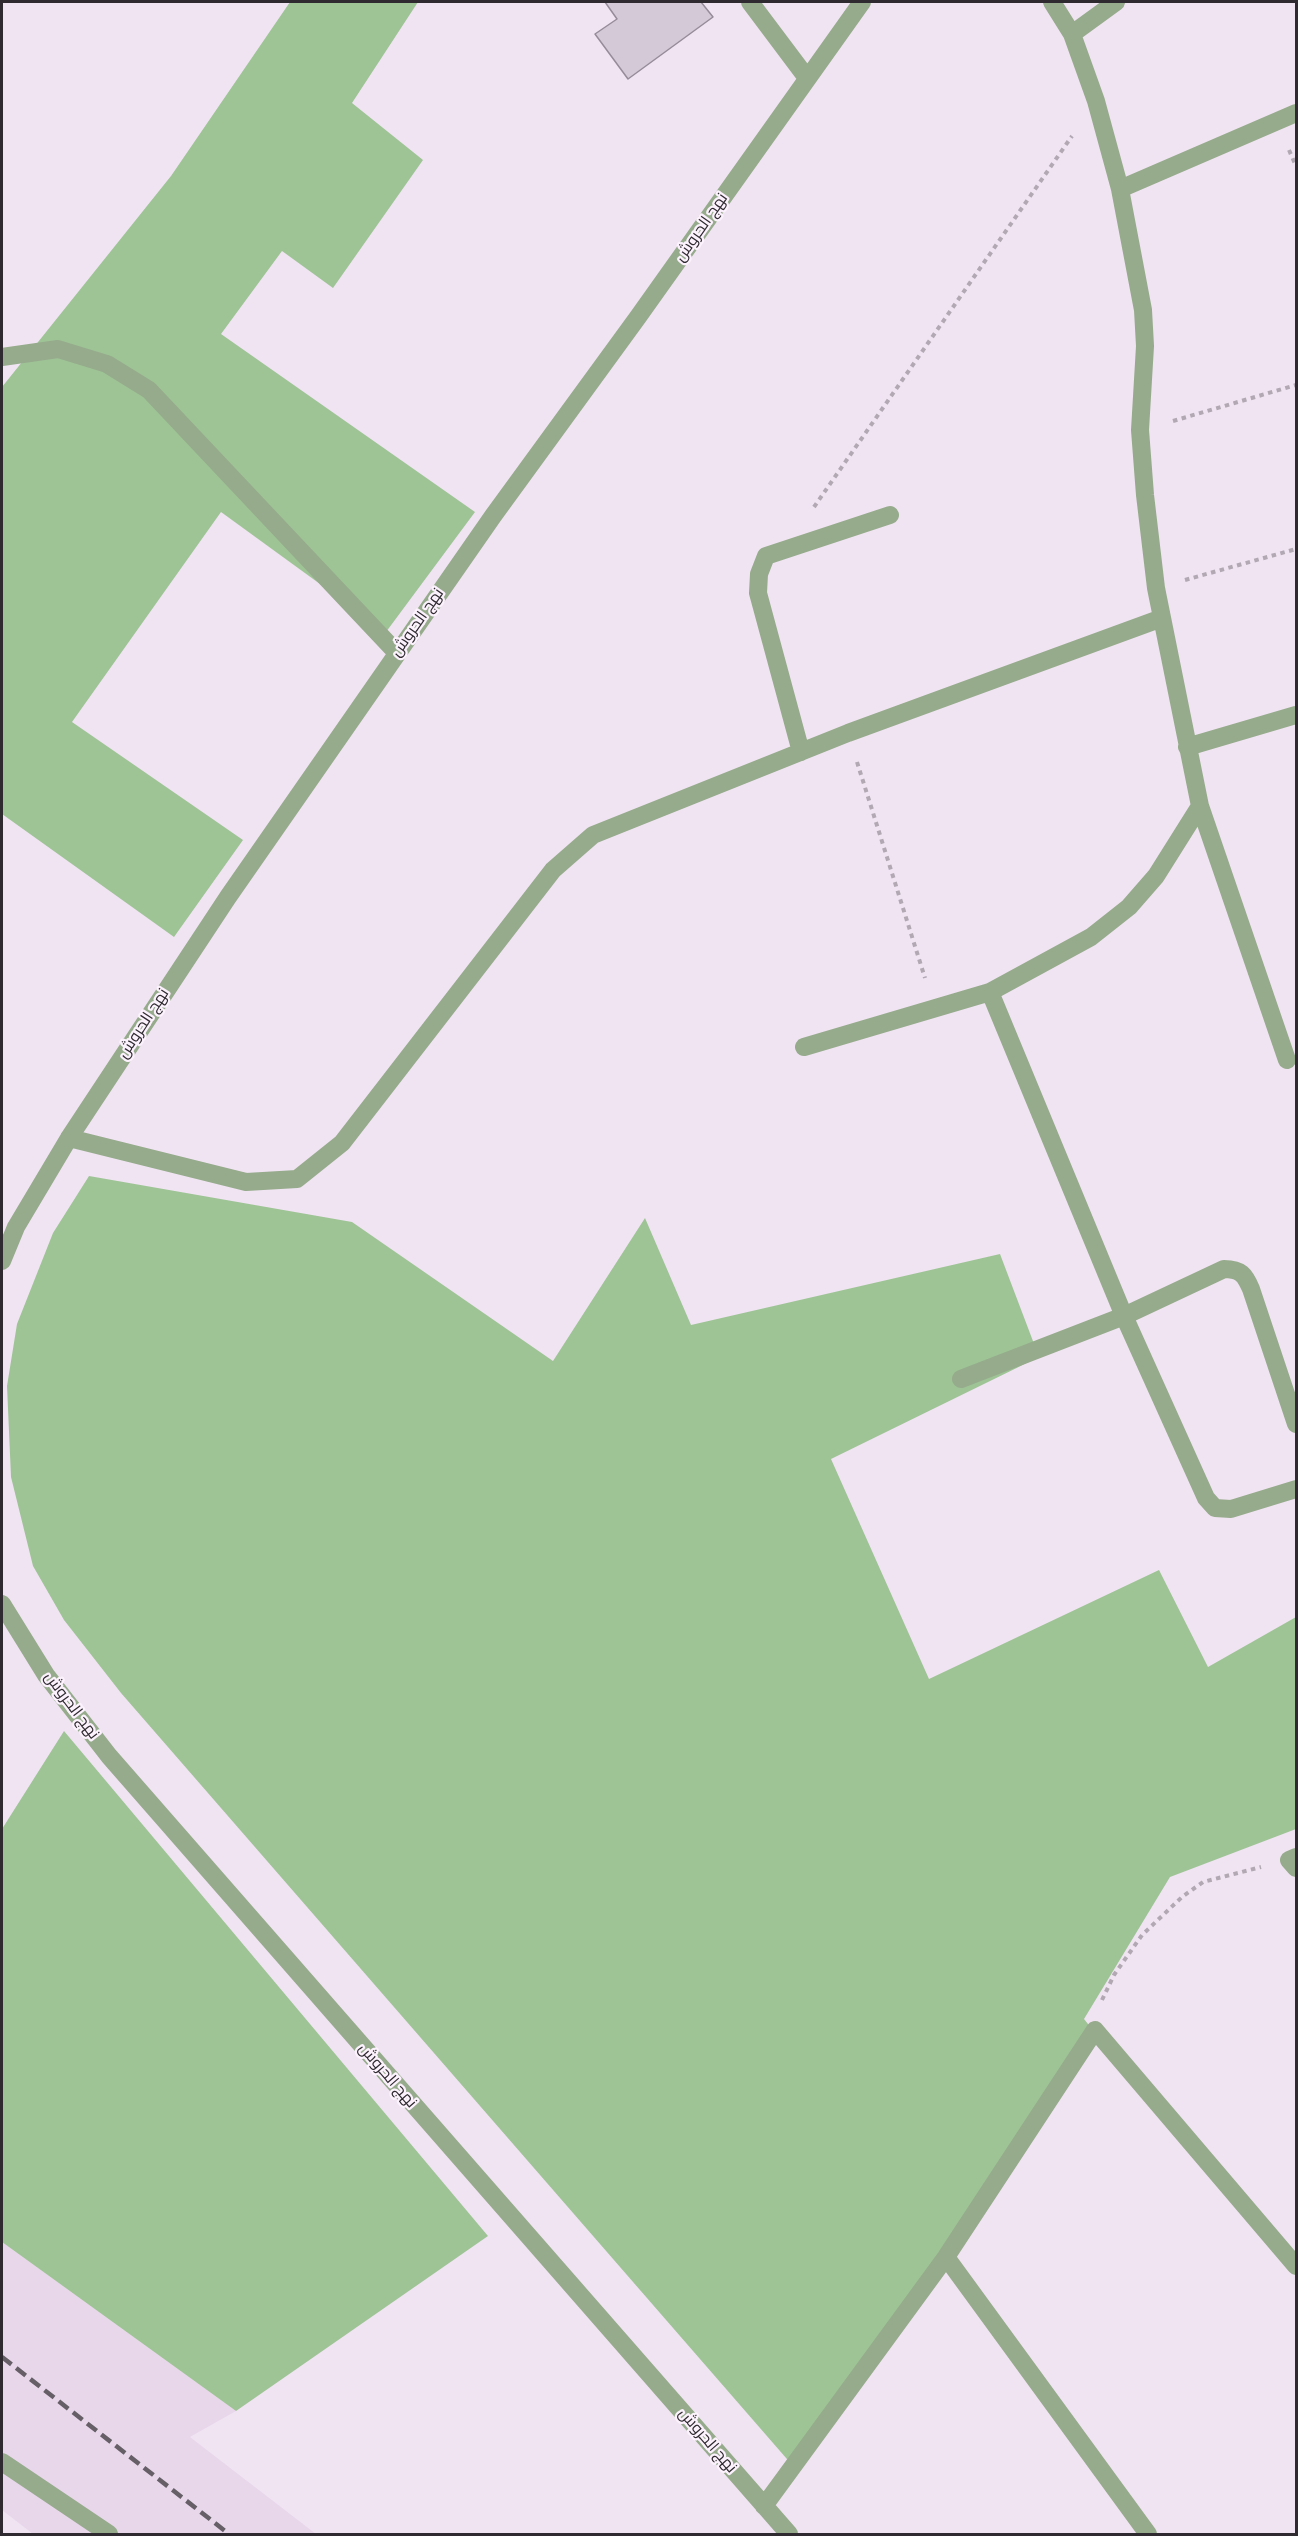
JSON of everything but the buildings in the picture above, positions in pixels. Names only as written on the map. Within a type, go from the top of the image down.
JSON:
[{"type":"street","points":[[750,2],[807,78]]},
{"type":"street","name":"نهج الحروش","points":[[2,1261],[16,1227],[69,1138],[228,897],[397,653],[862,2]]},
{"type":"street","points":[[1052,2],[1072,34],[1096,101],[1120,189],[1143,310],[1146,346],[1140,430],[1156,588],[1200,806],[1287,1060]]},
{"type":"street","points":[[1072,34],[1116,2]]},
{"type":"street","points":[[1120,189],[1296,113]]},
{"type":"street","points":[[2,357],[58,349],[107,364],[149,390],[397,653]]},
{"type":"street","points":[[801,752],[758,593],[759,574],[766,556],[890,515]]},
{"type":"street","points":[[69,1138],[246,1182],[297,1179],[342,1143],[553,870],[593,836],[848,733],[1162,618]]},
{"type":"street","points":[[1187,747],[1296,715]]},
{"type":"street","points":[[804,1047],[990,992],[1091,937],[1129,907],[1156,876],[1200,806]]},
{"type":"street","points":[[990,992],[1124,1316],[1206,1498],[1215,1508],[1231,1509],[1296,1489]]},
{"type":"street","points":[[961,1379],[1124,1316],[1224,1269],[1236,1269],[1245,1276],[1251,1289],[1296,1424]]},
{"type":"street","name":"نهج الحروش","points":[[2,1604],[46,1675],[109,1756],[789,2535]]},
{"type":"street","points":[[764,2506],[946,2257],[1095,2030],[1296,2266]]},
{"type":"street","points":[[946,2257],[1148,2535]]},
{"type":"street","points":[[2,2462],[109,2535]]},
{"type":"path","points":[[809,513],[1096,101]]},
{"type":"path","points":[[1140,430],[1296,385]]},
{"type":"path","points":[[1156,588],[1296,549]]},
{"type":"path","points":[[848,733],[935,1008]]},
{"type":"path","points":[[1114,1975],[1142,1935],[1203,1882],[1294,1862]]},
{"type":"shaded area","points":[[2,2242],[236,2411],[190,2437],[316,2534],[33,2534],[2,2510]]},
{"type":"green space","points":[[290,2],[418,2],[352,103],[423,160],[333,288],[282,251],[221,334],[475,512],[386,632],[221,512],[72,722],[243,840],[174,937],[2,814],[2,387],[171,176]]},
{"type":"green space","points":[[89,1176],[352,1222],[553,1361],[645,1218],[691,1325],[1000,1254],[1039,1357],[831,1459],[929,1679],[1159,1570],[1208,1667],[1296,1617],[1296,1829],[1170,1877],[1084,2019],[1100,2039],[793,2466],[121,1693],[64,1620],[33,1566],[11,1477],[7,1386],[17,1324],[53,1233]]},
{"type":"green space","points":[[64,1731],[488,2236],[236,2411],[2,2242],[2,1829]]},
{"type":"railway","points":[[2,2357],[229,2534]]}]
